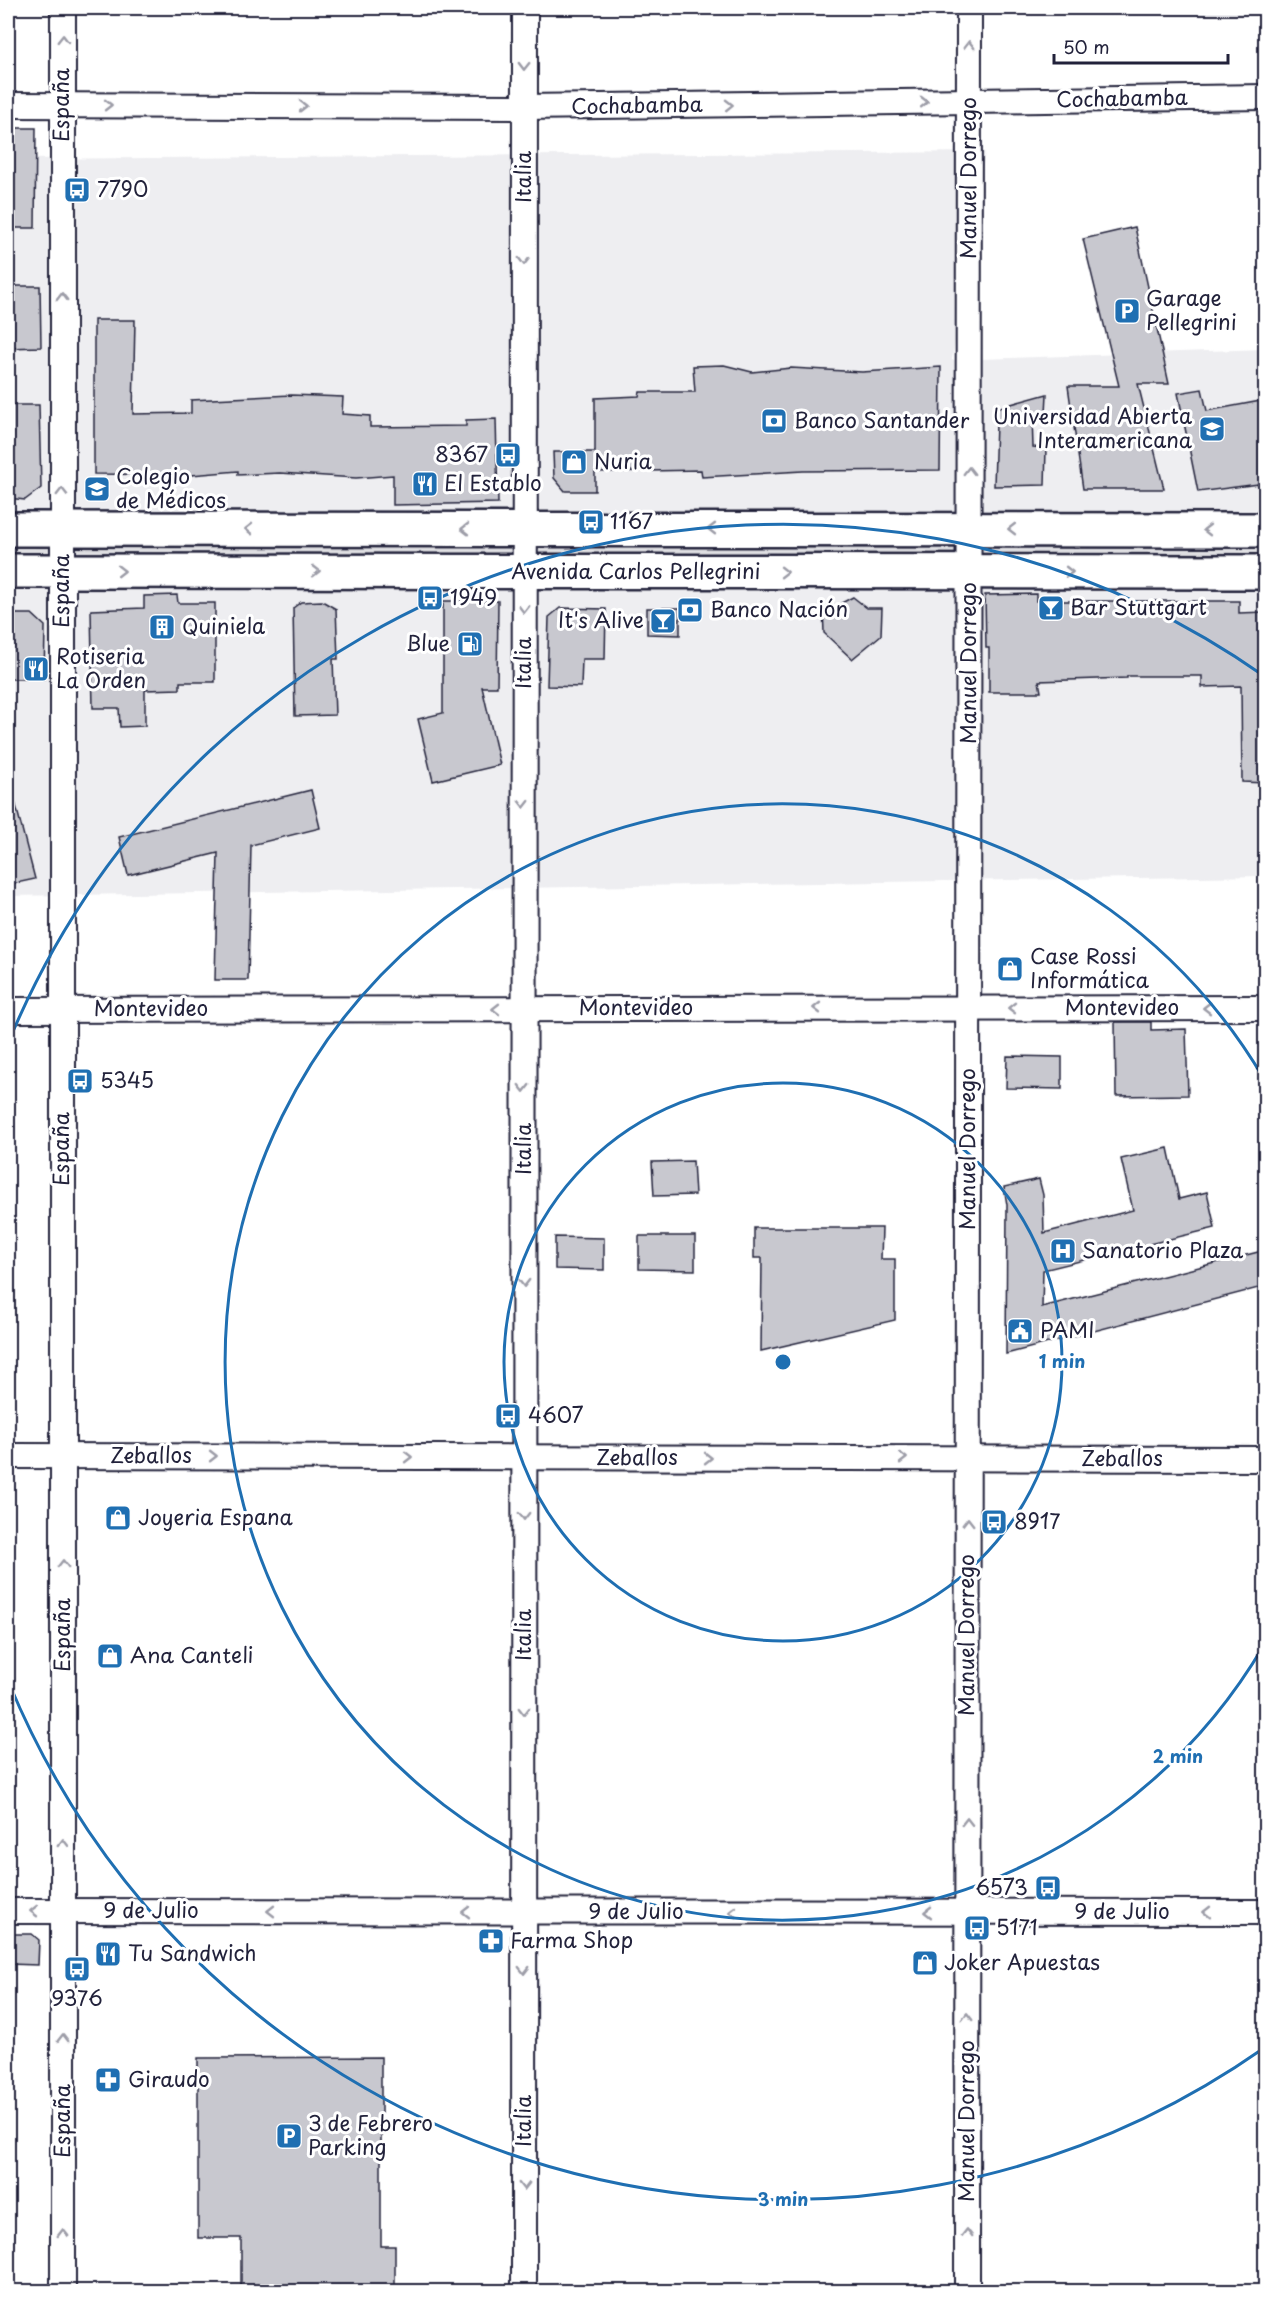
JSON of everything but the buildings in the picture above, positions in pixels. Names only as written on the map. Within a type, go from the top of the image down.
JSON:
[{"type":"main road","name":"Avenida Carlos Pellegrini","points":[[8,529],[1266,530]]},
{"type":"main road","name":"Avenida Carlos Pellegrini","points":[[8,571],[1266,572]]},
{"type":"street","name":"España","points":[[63,8],[63,2292]]},
{"type":"street","name":"Italia","points":[[524,2292],[525,8]]},
{"type":"street","name":"Manuel Dorrego","points":[[967,2292],[969,8]]},
{"type":"street","name":"Cochabamba","points":[[8,105],[524,107],[1266,97]]},
{"type":"street","name":"Montevideo","points":[[8,1010],[1266,1008]]},
{"type":"street","name":"Zeballos","points":[[8,1456],[1266,1459]]},
{"type":"street","name":"9 de Julio","points":[[8,1911],[1266,1912]]},
{"type":"shaded area","points":[[1010,8],[1255,8],[1257,16],[1010,15]]},
{"type":"shaded area","points":[[985,152],[952,360],[1265,349],[1265,876],[8,896],[8,159]]},
{"type":"shaded area","points":[[8,529],[1266,530],[1265,572],[8,571]]},
{"type":"place","name":"7790","points":[[77,190]]},
{"type":"place","name":"Garage Pellegrini","points":[[1127,311]]},
{"type":"place","name":"Banco Santander","points":[[774,421]]},
{"type":"place","name":"Universidad Abierta Interamericana","points":[[1212,429]]},
{"type":"place","name":"8367","points":[[508,455]]},
{"type":"place","name":"Nuria","points":[[574,462]]},
{"type":"place","name":"El Establo","points":[[425,484]]},
{"type":"place","name":"Colegio de Médicos","points":[[97,489]]},
{"type":"place","name":"1167","points":[[591,522]]},
{"type":"place","name":"1949","points":[[430,598]]},
{"type":"place","name":"Bar Stuttgart","points":[[1051,608]]},
{"type":"place","name":"Banco Nación","points":[[690,610]]},
{"type":"place","name":"It's Alive","points":[[663,621]]},
{"type":"place","name":"Quiniela","points":[[162,627]]},
{"type":"place","name":"Blue","points":[[470,644]]},
{"type":"place","name":"Rotiseria La Orden","points":[[36,669]]},
{"type":"place","name":"Case Rossi Informática","points":[[1010,969]]},
{"type":"place","name":"5345","points":[[80,1081]]},
{"type":"place","name":"Sanatorio Plaza","points":[[1063,1251]]},
{"type":"place","name":"PAMI","points":[[1020,1331]]},
{"type":"place","name":"4607","points":[[508,1416]]},
{"type":"place","name":"Joyeria Espana","points":[[118,1518]]},
{"type":"place","name":"8917","points":[[994,1522]]},
{"type":"place","name":"Ana Canteli","points":[[110,1656]]},
{"type":"place","name":"6573","points":[[1048,1888]]},
{"type":"place","name":"5171","points":[[977,1928]]},
{"type":"place","name":"Farma Shop","points":[[491,1941]]},
{"type":"place","name":"Tu Sandwich","points":[[108,1954]]},
{"type":"place","name":"Joker Apuestas","points":[[925,1963]]},
{"type":"place","name":"9376","points":[[77,1969]]},
{"type":"place","name":"Giraudo","points":[[108,2080]]},
{"type":"place","name":"3 de Febrero Parking","points":[[289,2136]]}]
